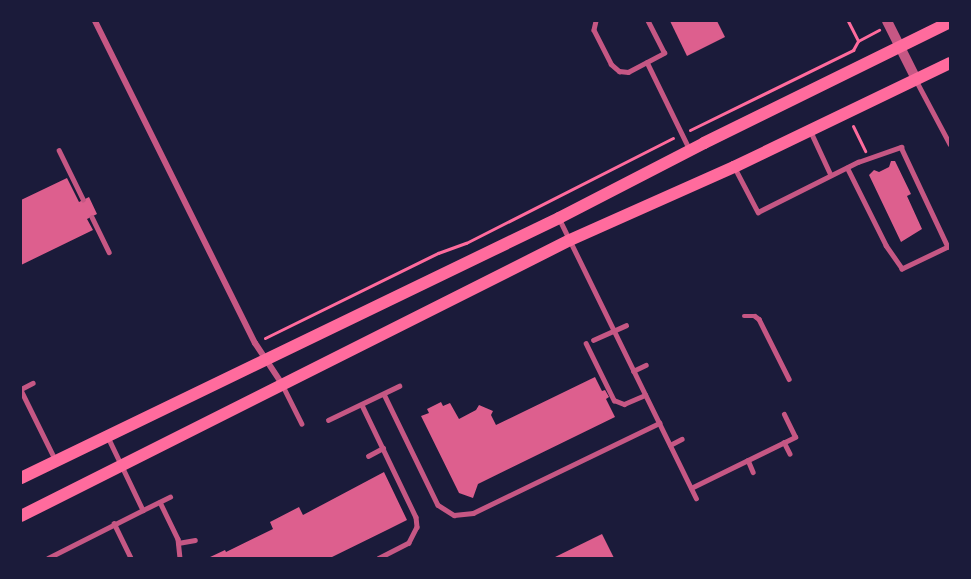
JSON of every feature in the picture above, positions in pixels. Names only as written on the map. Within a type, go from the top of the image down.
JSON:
[{"type":"main road","points":[[21,478],[266,362],[950,22]]},
{"type":"main road","points":[[21,516],[570,240],[734,167],[950,63]]},
{"type":"street","points":[[96,21],[255,343],[282,384]]},
{"type":"street","points":[[888,23],[916,79]]},
{"type":"lane","points":[[596,21],[594,30],[611,64],[619,71],[628,72],[664,53],[648,21]]},
{"type":"lane","points":[[647,62],[690,150]]},
{"type":"lane","points":[[916,79],[950,144]]},
{"type":"lane","points":[[810,131],[831,175]]},
{"type":"lane","points":[[734,167],[758,212],[831,175],[847,168],[868,159],[901,147],[949,247],[902,269],[886,246],[847,168]]},
{"type":"lane","points":[[59,150],[83,200]]},
{"type":"lane","points":[[92,217],[109,252]]},
{"type":"lane","points":[[559,218],[696,498]]},
{"type":"lane","points":[[744,316],[756,316],[759,320],[789,379]]},
{"type":"lane","points":[[593,340],[626,325]]},
{"type":"lane","points":[[586,343],[614,400],[624,404],[645,395]]},
{"type":"lane","points":[[633,371],[646,365]]},
{"type":"lane","points":[[33,383],[21,390],[56,461]]},
{"type":"lane","points":[[282,384],[302,424]]},
{"type":"lane","points":[[328,420],[399,386]]},
{"type":"lane","points":[[384,394],[435,499],[445,511],[454,515],[473,513],[659,423]]},
{"type":"lane","points":[[362,405],[416,518],[417,527],[409,543],[379,558]]},
{"type":"lane","points":[[691,488],[795,437],[783,414]]},
{"type":"lane","points":[[108,437],[143,510]]},
{"type":"lane","points":[[670,445],[682,439]]},
{"type":"lane","points":[[784,442],[790,454]]},
{"type":"lane","points":[[368,456],[383,448]]},
{"type":"lane","points":[[748,460],[753,472]]},
{"type":"lane","points":[[52,557],[114,523],[170,497]]},
{"type":"lane","points":[[160,501],[178,543],[180,558]]},
{"type":"lane","points":[[114,523],[131,558]]},
{"type":"lane","points":[[178,543],[195,540]]},
{"type":"path","points":[[848,21],[858,41]]},
{"type":"path","points":[[255,343],[438,253],[466,243],[853,50],[858,41],[888,23]]},
{"type":"path","points":[[853,126],[868,159]]},
{"type":"building","points":[[670,21],[717,21],[725,37],[687,56]]},
{"type":"building","points":[[891,161],[895,161],[911,194],[907,196],[922,229],[901,242],[869,175],[874,170],[879,172],[889,167]]},
{"type":"building","points":[[67,178],[79,202],[89,197],[97,214],[87,219],[93,230],[21,265],[21,200]]},
{"type":"building","points":[[595,377],[602,391],[605,390],[609,397],[606,399],[615,417],[478,484],[473,498],[459,493],[421,416],[429,413],[427,409],[441,402],[443,406],[450,403],[459,419],[476,410],[479,405],[493,411],[491,415],[496,425]]},
{"type":"building","points":[[384,472],[407,520],[330,558],[208,558],[225,550],[226,552],[273,529],[270,522],[299,507],[303,515]]},
{"type":"building","points":[[602,534],[614,558],[553,558]]}]
